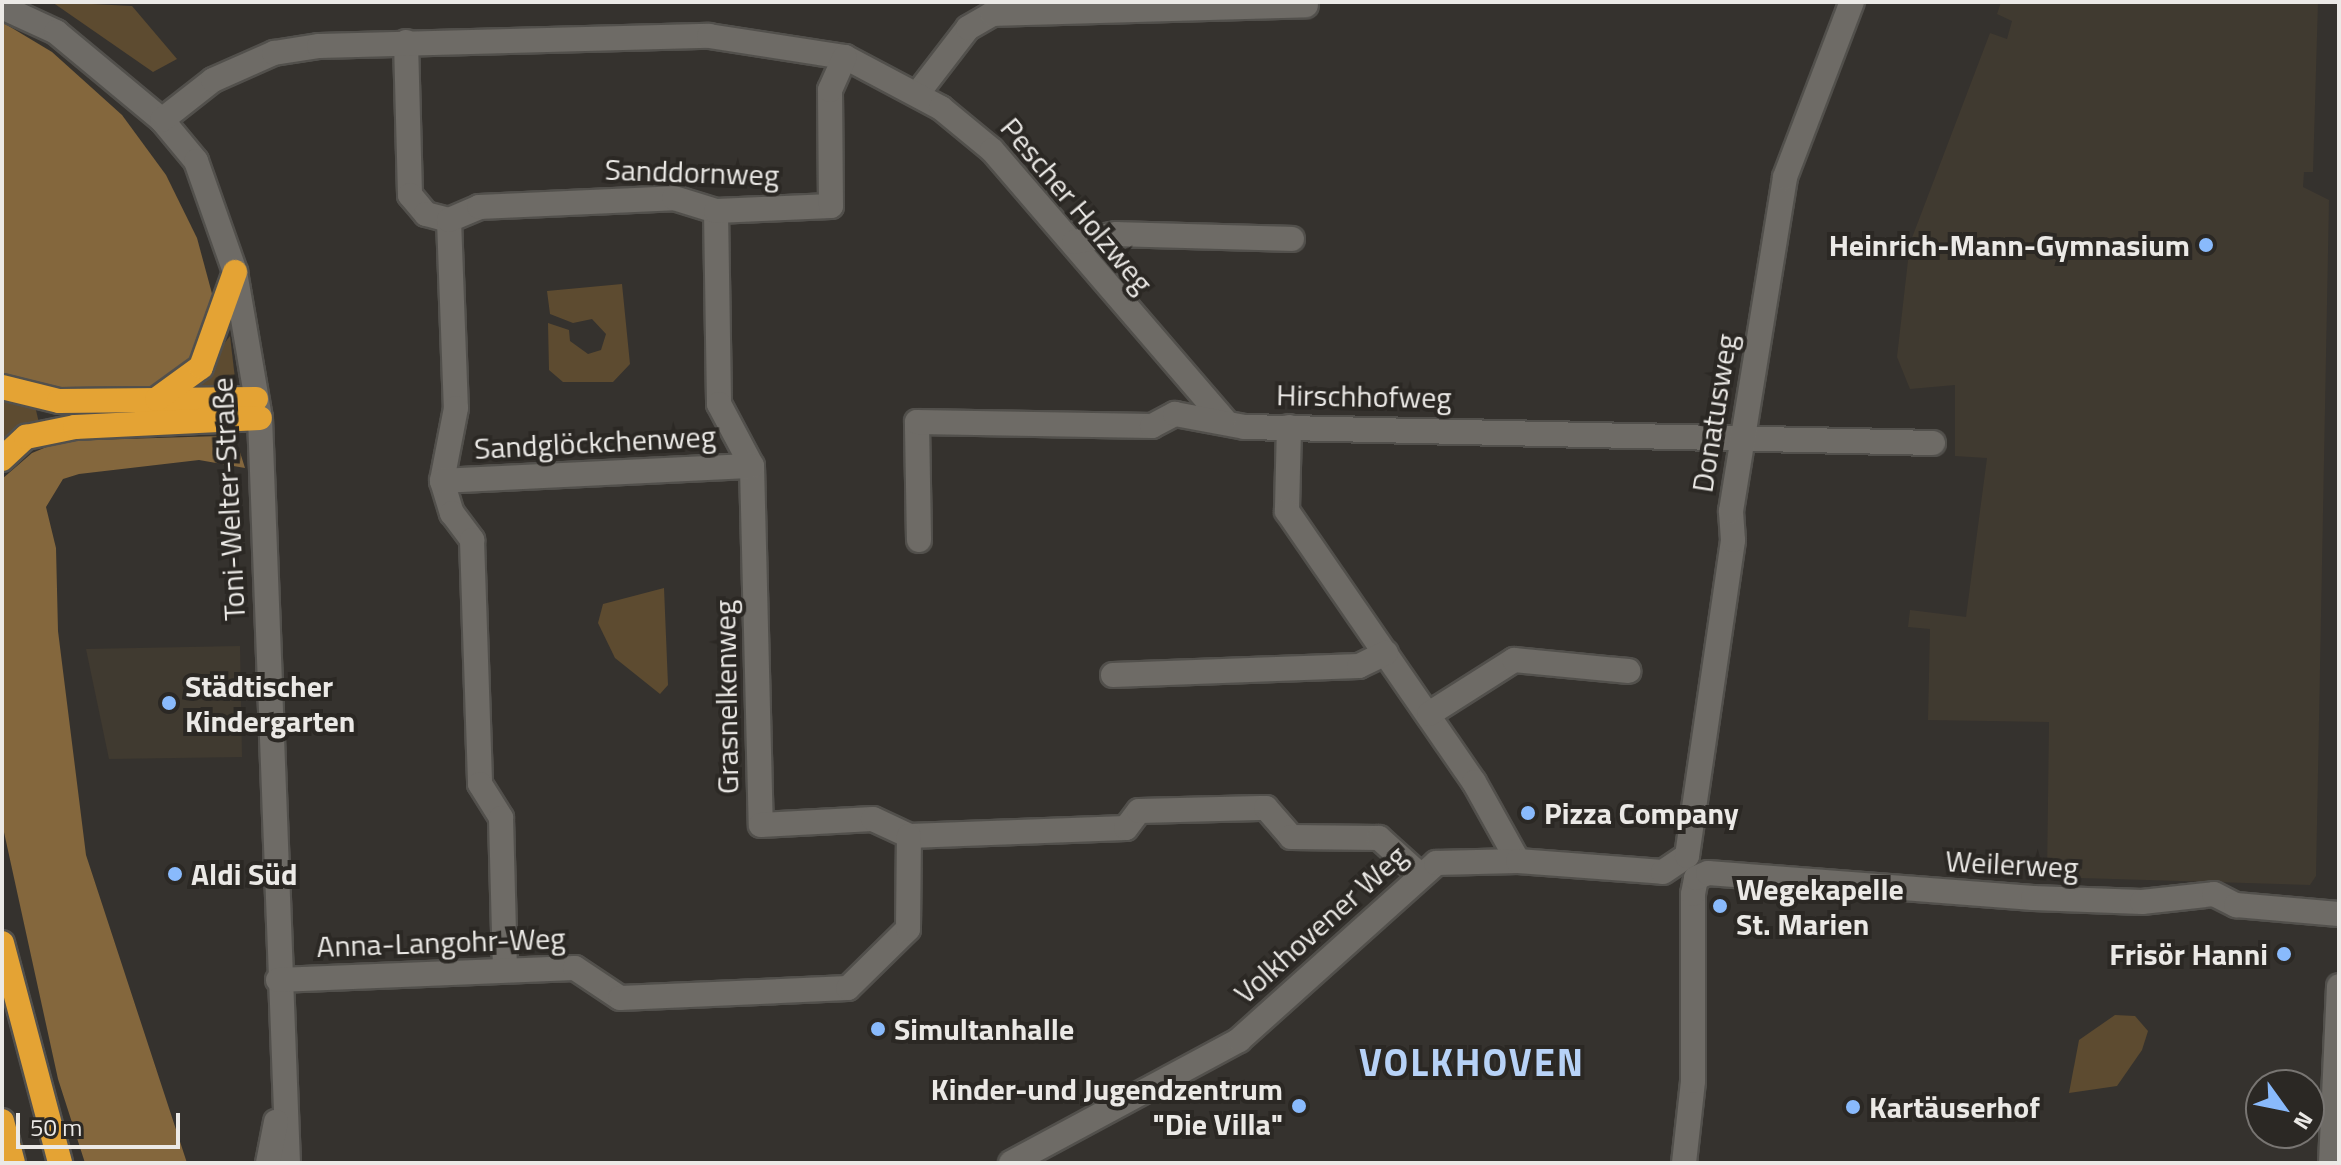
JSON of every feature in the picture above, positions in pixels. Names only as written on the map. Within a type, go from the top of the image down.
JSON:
[{"type":"highway","points":[[157,399],[201,367],[235,272]]},
{"type":"highway","points":[[2,387],[59,401],[157,399],[258,408]]},
{"type":"highway","points":[[2,459],[26,437],[75,427],[258,408]]},
{"type":"highway","points":[[2,943],[60,1163]]},
{"type":"highway","points":[[2,1121],[13,1163]]},
{"type":"street","name":"Donatusweg","points":[[1691,846],[1743,433],[1785,177],[1852,2]]},
{"type":"street","points":[[918,93],[968,28],[992,14],[1306,5]]},
{"type":"street","name":"Toni-Welter-Straße","points":[[2,7],[56,32],[162,120],[196,161],[235,272],[258,408],[282,1092],[288,1163]]},
{"type":"street","name":"Pescher Holzweg","points":[[162,120],[213,80],[274,53],[406,42],[709,36],[845,57],[918,93],[992,150],[1074,242],[1098,281],[1224,420]]},
{"type":"street","points":[[406,42],[410,195],[426,214],[449,220]]},
{"type":"street","name":"Sanddornweg","points":[[449,220],[479,207],[674,198],[716,211],[831,206],[830,90],[845,57]]},
{"type":"street","name":"Grasnelkenweg","points":[[716,211],[719,404],[752,466],[761,825],[873,819],[909,836],[1126,828],[1139,811],[1266,808],[1291,837],[1379,838],[1420,875]]},
{"type":"street","name":"Sandglöckchenweg","points":[[449,220],[456,408],[442,481],[452,513],[472,540],[480,784],[501,818],[505,970]]},
{"type":"street","points":[[1074,242],[1116,234],[1292,239]]},
{"type":"street","name":"Hirschhofweg","points":[[919,540],[917,422],[1152,426],[1175,414],[1289,427],[1743,433],[1933,443]]},
{"type":"street","points":[[1289,427],[1287,511],[1429,714],[1518,861]]},
{"type":"street","name":"Sandglöckchenweg","points":[[442,481],[752,466]]},
{"type":"street","points":[[1113,675],[1359,666],[1386,653]]},
{"type":"street","points":[[1429,714],[1514,660],[1628,671]]},
{"type":"street","name":"Anna-Langohr-Weg","points":[[278,980],[575,968],[620,998],[848,988],[908,929],[909,836]]},
{"type":"street","name":"Volkhovener Weg","points":[[1011,1163],[1239,1040],[1420,875],[1453,860],[1518,861],[1663,872],[1682,862],[1691,846]]},
{"type":"street","name":"Weilerweg","points":[[1684,1163],[1693,1081],[1693,894],[1696,878],[1708,873],[2033,898],[2142,902],[2214,894],[2236,905],[2339,914]]},
{"type":"street","points":[[2331,1163],[2339,986]]},
{"type":"street","name":"Toni-Welter-Straße","points":[[268,1163],[282,1092]]},
{"type":"shaded area","points":[[52,2],[132,6],[177,59],[153,72]]},
{"type":"shaded area","points":[[2001,2],[2318,2],[2313,172],[2304,172],[2303,187],[2329,200],[2316,876],[2310,885],[2047,877],[2049,722],[1928,720],[1930,629],[1908,627],[1910,610],[1966,617],[1987,458],[1955,456],[1955,385],[1910,389],[1897,357],[1910,243],[1990,33],[2007,39],[2012,21],[1997,14]]},
{"type":"shaded area","points":[[2,22],[52,52],[122,115],[166,175],[197,238],[214,301],[200,355],[155,387],[53,393],[2,379]]},
{"type":"shaded area","points":[[622,284],[630,364],[613,382],[563,382],[549,370],[548,323],[569,330],[570,341],[588,354],[601,350],[606,334],[592,319],[573,323],[550,314],[547,291]]},
{"type":"shaded area","points":[[230,336],[236,387],[194,390],[191,387]]},
{"type":"shaded area","points":[[2,398],[35,406],[39,423],[2,446]]},
{"type":"shaded area","points":[[220,436],[239,449],[245,468],[199,460],[79,474],[63,479],[46,507],[56,548],[58,631],[86,855],[187,1163],[85,1163],[58,1079],[2,823],[2,479],[32,453],[61,441]]},
{"type":"shaded area","points":[[664,588],[668,685],[660,694],[615,658],[598,623],[603,604]]},
{"type":"shaded area","name":"Städtischer Kindergarten","points":[[240,646],[242,757],[109,759],[86,649]]},
{"type":"shaded area","points":[[2115,1015],[2135,1016],[2148,1031],[2142,1050],[2117,1086],[2069,1093],[2079,1040]]},
{"type":"place","name":"Heinrich-Mann-Gymnasium","points":[[2206,245]]},
{"type":"place","name":"Städtischer Kindergarten","points":[[169,703]]},
{"type":"place","name":"Pizza Company","points":[[1528,813]]},
{"type":"place","name":"Aldi Süd","points":[[175,874]]},
{"type":"place","name":"Wegekapelle St. Marien","points":[[1720,906]]},
{"type":"place","name":"Frisör Hanni","points":[[2284,954]]},
{"type":"place","name":"Simultanhalle","points":[[878,1029]]},
{"type":"place","name":"Kinder-und Jugendzentrum \"Die Villa\"","points":[[1299,1106]]},
{"type":"place","name":"Kartäuserhof","points":[[1853,1107]]},
{"type":"district","name":"VOLKHOVEN","points":[[1472,1063]]}]
